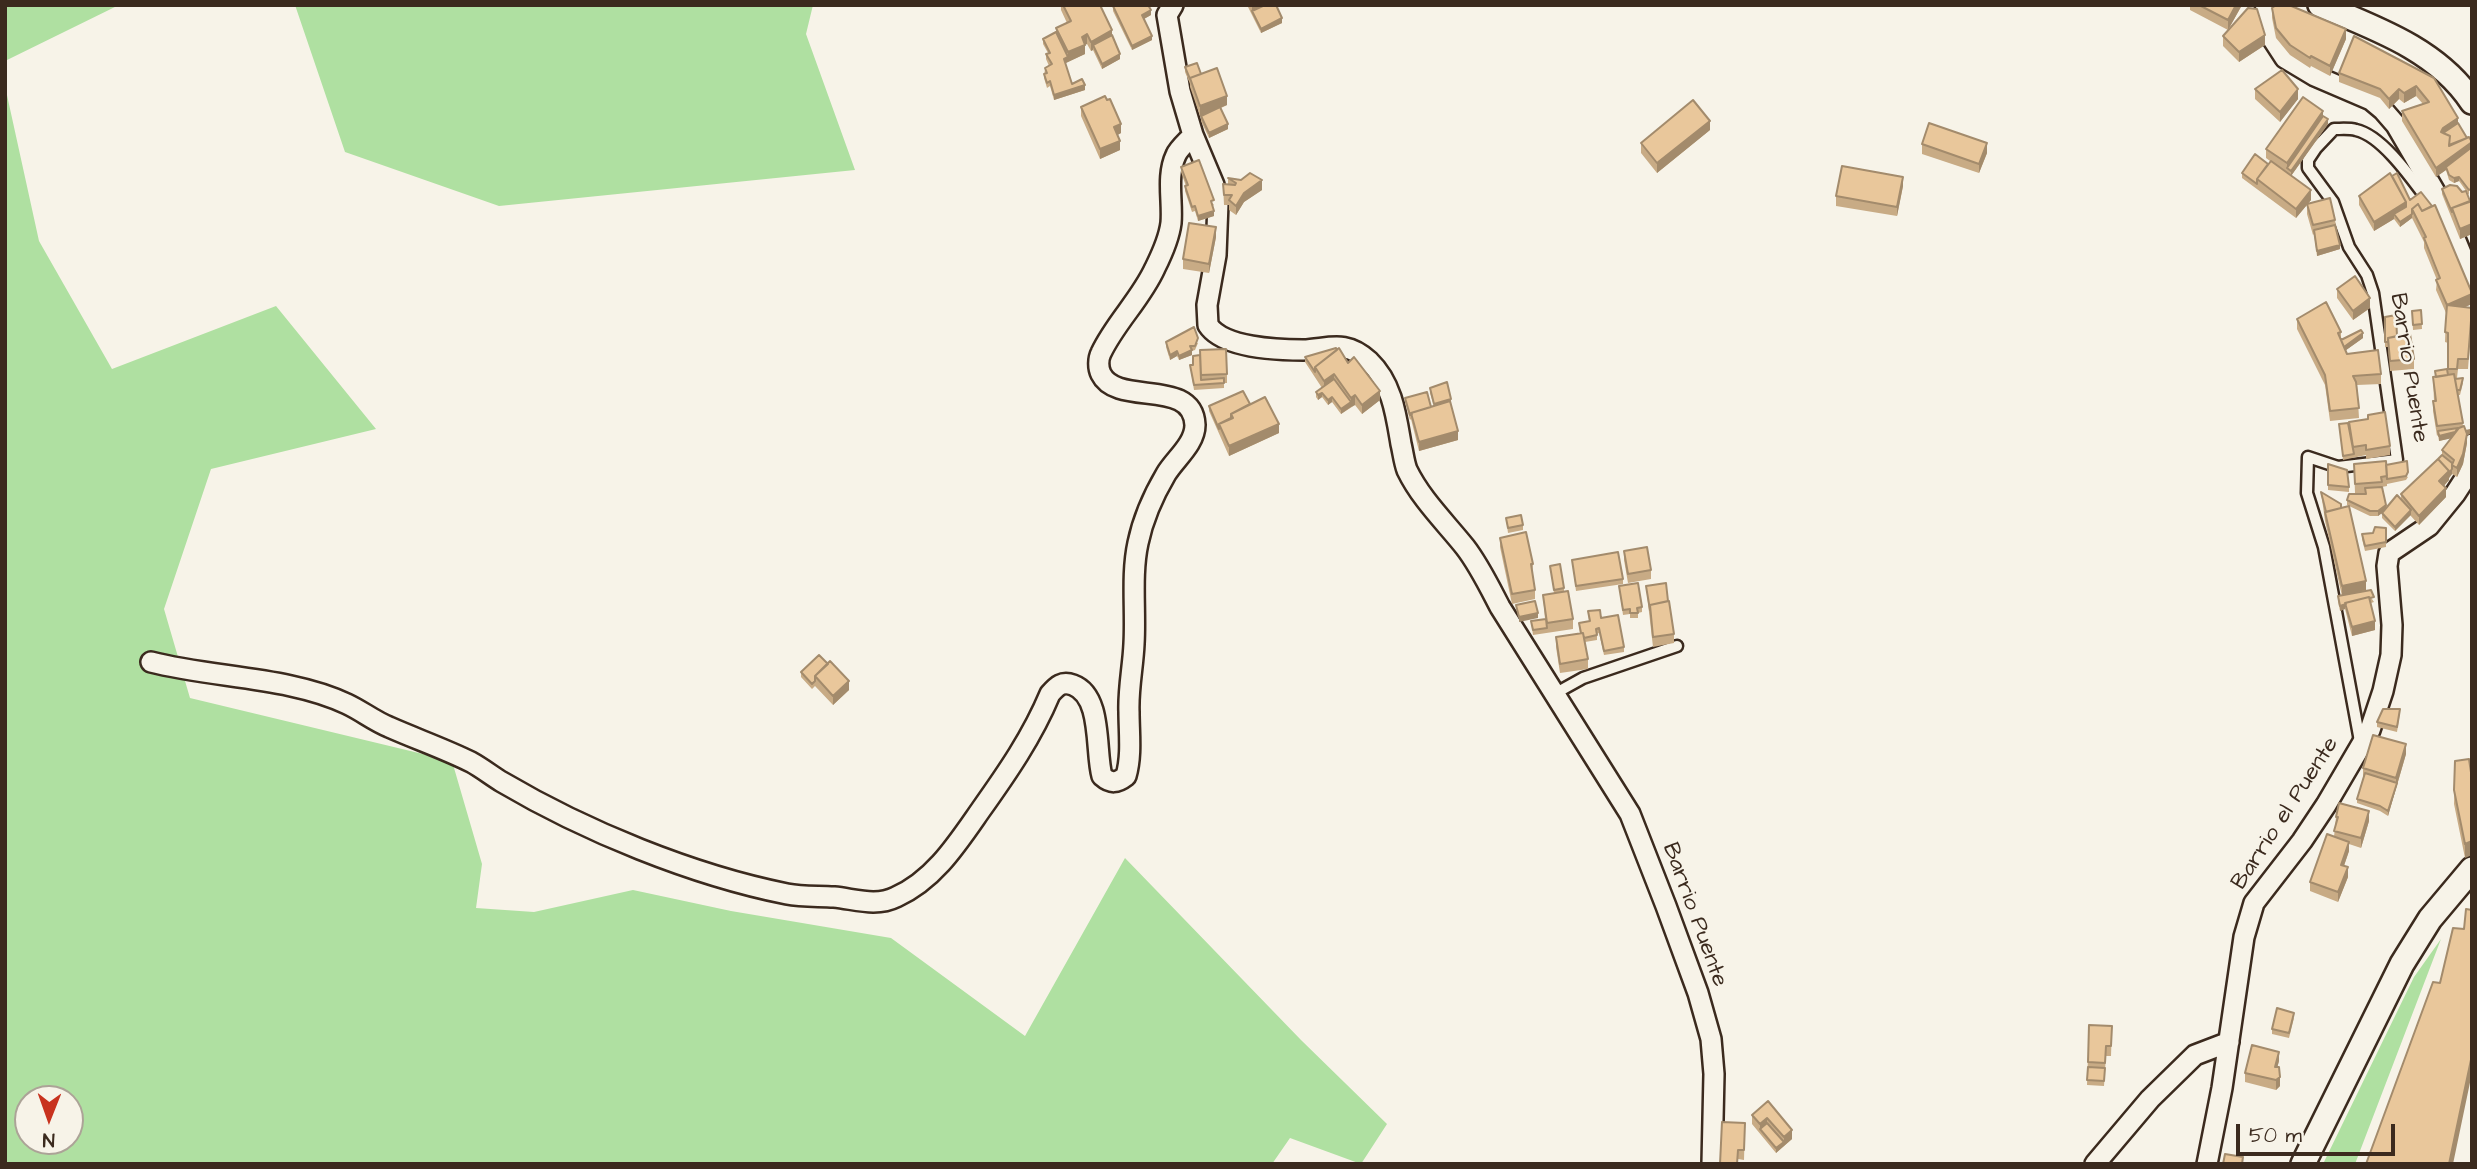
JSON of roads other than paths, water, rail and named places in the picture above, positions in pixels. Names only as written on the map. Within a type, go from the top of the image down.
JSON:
[{"type":"street","points":[[2266,5],[2265,14],[2270,35],[2286,58],[2315,76],[2371,100],[2396,125],[2438,197],[2472,280]]},
{"type":"street","points":[[2319,5],[2385,34],[2436,61],[2459,82],[2472,102]]},
{"type":"street","name":"Barrio Puente","points":[[1168,8],[1174,65],[1193,135],[1219,203],[1216,256],[1206,319],[1212,331],[1225,340],[1238,343],[1306,350],[1328,346],[1345,347],[1368,360],[1382,379],[1394,401],[1406,468],[1425,498],[1485,577],[1500,607],[1630,814],[1698,993],[1711,1039],[1714,1074],[1712,1164]]},
{"type":"street","points":[[152,662],[177,669],[318,693],[348,704],[388,727],[472,762],[503,782],[608,835],[713,875],[788,894],[837,897],[862,902],[897,897],[939,867],[955,846],[1018,759],[1050,694],[1058,685],[1068,683],[1078,687],[1087,696],[1095,718],[1102,776],[1115,782],[1126,776],[1129,758],[1129,687],[1134,645],[1137,547],[1150,505],[1167,473],[1194,435],[1195,425],[1193,414],[1178,400],[1111,385],[1101,375],[1098,367],[1100,355],[1141,296],[1165,248],[1171,223],[1171,173],[1176,154],[1193,135]]},
{"type":"street","name":"Barrio el Puente","points":[[2207,1164],[2244,937],[2254,903],[2308,832],[2370,730],[2391,655],[2392,625],[2387,566],[2389,553],[2429,526],[2455,494],[2466,477],[2472,444]]},
{"type":"street","points":[[2303,1164],[2402,964],[2430,919],[2472,870]]},
{"type":"street","points":[[2095,1164],[2150,1099],[2195,1055],[2228,1042]]},
{"type":"lane","name":"Barrio Puente","points":[[2361,746],[2324,547],[2307,493],[2308,457],[2338,467],[2397,460],[2373,293],[2367,275],[2349,247],[2333,202],[2308,169],[2308,160],[2334,129],[2355,129],[2369,135],[2404,170],[2452,229]]},
{"type":"lane","points":[[1559,698],[1583,678],[1677,646]]}]
